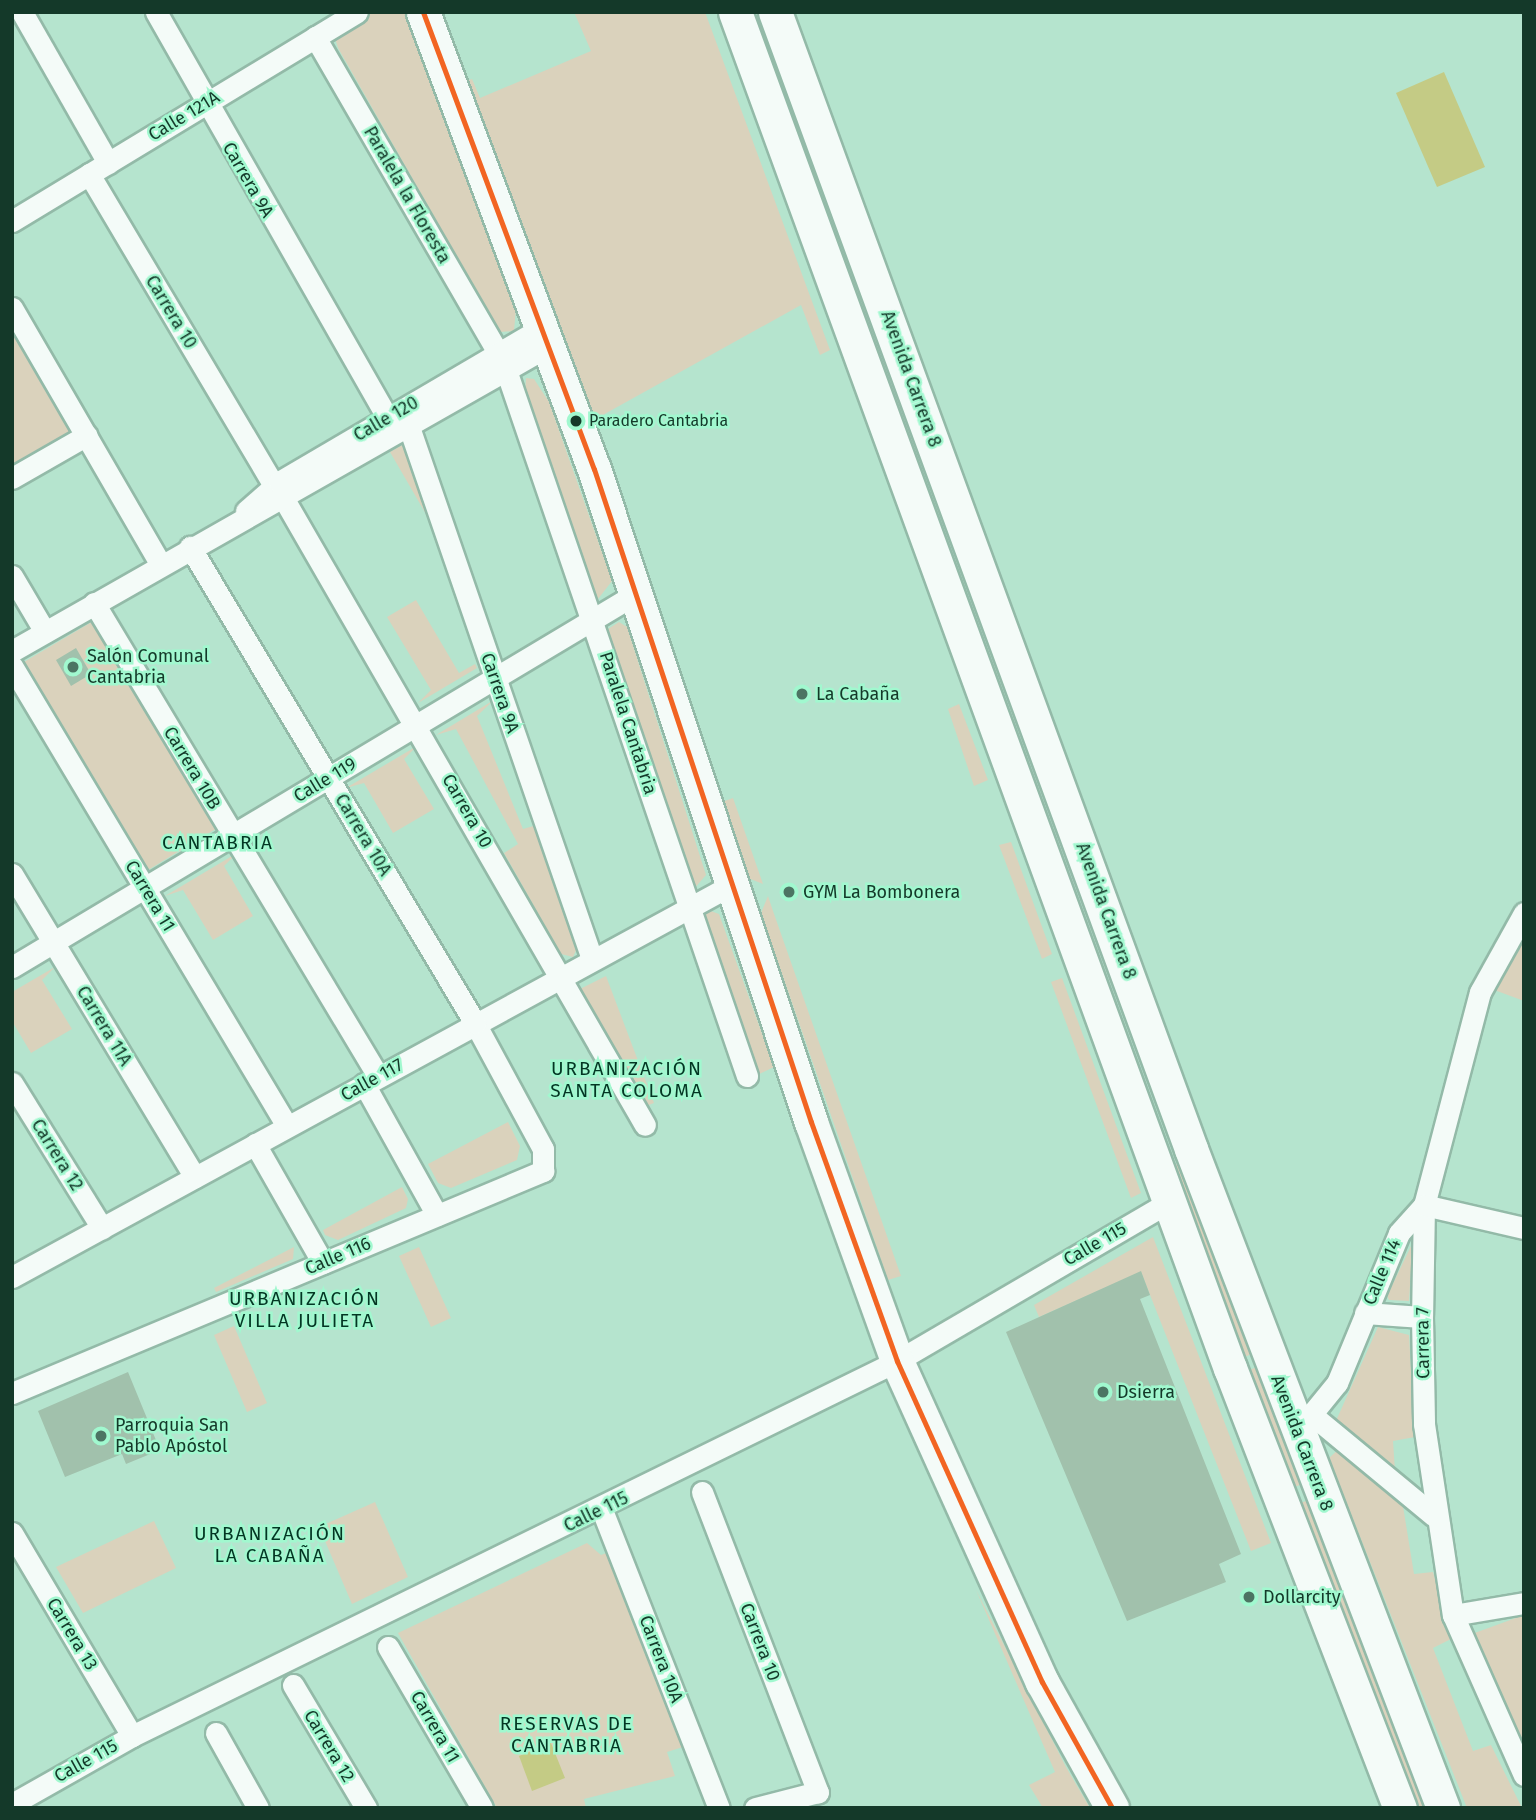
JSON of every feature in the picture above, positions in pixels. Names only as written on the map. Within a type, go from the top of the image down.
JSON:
[{"type":"main road","points":[[423,12],[546,336],[637,593],[733,884],[897,1361],[1042,1682],[1112,1808]]},
{"type":"main road","points":[[735,12],[1169,1202],[1399,1808]]},
{"type":"main road","name":"Avenida Carrera 8","points":[[775,12],[1304,1424],[1443,1808]]},
{"type":"street","name":"Carrera 10","points":[[22,12],[99,168],[279,493],[418,724],[645,1125]]},
{"type":"street","name":"Carrera 9A","points":[[156,12],[204,104],[388,418]]},
{"type":"street","name":"Calle 121A","points":[[12,220],[357,12]]},
{"type":"street","name":"Paralela la Floresta","points":[[316,37],[502,362]]},
{"type":"street","points":[[12,308],[160,564]]},
{"type":"street","name":"Calle 120","points":[[279,493],[409,427],[502,362],[546,336]]},
{"type":"street","name":"Calle 120","points":[[12,651],[237,520],[388,418],[502,362]]},
{"type":"street","name":"Paralela Cantabria","points":[[502,362],[595,618],[687,909],[747,1076]]},
{"type":"street","name":"Carrera 9A","points":[[409,427],[592,959]]},
{"type":"street","points":[[12,478],[87,435]]},
{"type":"street","name":"Carrera 10A","points":[[190,547],[475,1023],[532,1126]]},
{"type":"street","points":[[12,576],[45,632]]},
{"type":"street","name":"Calle 119","points":[[12,967],[637,593]]},
{"type":"street","name":"Carrera 10B","points":[[93,603],[232,836],[371,1080],[437,1215]]},
{"type":"street","name":"Carrera 11","points":[[12,666],[287,1126]]},
{"type":"street","name":"Carrera 11A","points":[[12,874],[195,1177]]},
{"type":"street","name":"Calle 117","points":[[12,1277],[560,975],[733,884]]},
{"type":"street","name":"Carrera 7","points":[[1524,913],[1480,992],[1424,1205],[1422,1318],[1434,1516],[1453,1615],[1524,1775]]},
{"type":"street","name":"Carrera 12","points":[[12,1083],[102,1228]]},
{"type":"street","name":"Calle 116","points":[[12,1393],[543,1171],[543,1149],[532,1126]]},
{"type":"street","points":[[255,1144],[323,1263]]},
{"type":"street","name":"Calle 115","points":[[12,1804],[132,1736],[602,1510],[897,1361],[1169,1202]]},
{"type":"street","name":"Calle 114","points":[[1304,1424],[1337,1383],[1399,1233],[1424,1205]]},
{"type":"street","points":[[1424,1205],[1524,1228]]},
{"type":"street","points":[[1365,1313],[1422,1318]]},
{"type":"street","points":[[1304,1424],[1434,1516]]},
{"type":"street","name":"Carrera 10","points":[[702,1492],[818,1792],[755,1808]]},
{"type":"street","name":"Carrera 10A","points":[[602,1510],[719,1808]]},
{"type":"street","name":"Carrera 13","points":[[12,1533],[132,1736]]},
{"type":"street","points":[[1453,1615],[1524,1603]]},
{"type":"street","name":"Carrera 11","points":[[388,1647],[482,1808]]},
{"type":"street","name":"Carrera 12","points":[[293,1685],[366,1808]]},
{"type":"street","points":[[216,1733],[258,1808]]},
{"type":"shaded area","points":[[371,12],[404,12],[516,308],[514,331],[500,332],[338,48],[335,38],[341,29]]},
{"type":"shaded area","points":[[574,12],[705,12],[830,350],[820,355],[801,305],[592,421],[466,81],[472,79],[480,98],[591,51]]},
{"type":"shaded area","points":[[1444,72],[1485,167],[1437,187],[1396,93]]},
{"type":"shaded area","points":[[12,333],[70,432],[12,466]]},
{"type":"shaded area","points":[[526,378],[534,379],[549,402],[612,581],[598,599],[525,393]]},
{"type":"shaded area","points":[[406,443],[441,540],[390,452]]},
{"type":"shaded area","points":[[416,600],[459,673],[475,664],[477,668],[418,703],[431,690],[387,617]]},
{"type":"shaded area","points":[[95,620],[219,827],[148,870],[24,662]]},
{"type":"shaded area","points":[[619,622],[627,627],[706,875],[693,890],[608,629]]},
{"type":"shaded area","points":[[494,700],[477,716],[523,829],[537,825],[578,946],[573,957],[561,954],[504,853],[518,844],[456,729],[436,735]]},
{"type":"shaded area","points":[[959,704],[988,780],[974,786],[948,709]]},
{"type":"shaded area","points":[[417,746],[404,759],[434,809],[393,833],[364,783],[346,788]]},
{"type":"shaded area","points":[[733,798],[763,884],[748,878],[722,802]]},
{"type":"shaded area","points":[[1011,842],[1052,954],[1042,959],[999,845]]},
{"type":"shaded area","points":[[237,853],[224,866],[253,916],[213,940],[183,890],[165,896]]},
{"type":"shaded area","points":[[768,896],[901,1276],[888,1280],[761,913]]},
{"type":"shaded area","points":[[708,910],[719,914],[774,1067],[753,1077],[701,916]]},
{"type":"shaded area","points":[[1513,937],[1524,941],[1524,1001],[1489,988]]},
{"type":"shaded area","points":[[55,967],[42,980],[72,1029],[31,1053],[12,1021],[12,992]]},
{"type":"shaded area","points":[[606,976],[654,1103],[646,1106],[580,989]]},
{"type":"shaded area","points":[[1062,978],[1141,1193],[1131,1198],[1051,982]]},
{"type":"shaded area","points":[[508,1122],[520,1146],[517,1160],[451,1188],[438,1183],[428,1164]]},
{"type":"shaded area","points":[[1181,1163],[1252,1354],[1239,1359],[1168,1167]]},
{"type":"shaded area","points":[[402,1187],[408,1199],[406,1208],[338,1240],[325,1235],[323,1230]]},
{"type":"shaded area","points":[[1153,1237],[1271,1543],[1251,1551],[1141,1272],[1039,1317],[1034,1305]]},
{"type":"shaded area","points":[[1413,1242],[1409,1301],[1389,1300],[1387,1296]]},
{"type":"shaded area","points":[[294,1247],[293,1259],[216,1292],[214,1288]]},
{"type":"shaded area","points":[[419,1247],[451,1318],[431,1327],[399,1256]]},
{"type":"shaded area","points":[[234,1326],[267,1403],[247,1412],[214,1335]]},
{"type":"shaded area","points":[[1378,1327],[1409,1335],[1415,1437],[1393,1441],[1395,1471],[1335,1423]]},
{"type":"shaded area","points":[[1257,1367],[1300,1485],[1288,1489],[1244,1372]]},
{"type":"shaded area","points":[[1340,1448],[1402,1500],[1414,1574],[1433,1572],[1451,1639],[1433,1648],[1473,1751],[1491,1745],[1522,1808],[1467,1808],[1329,1458]]},
{"type":"shaded area","points":[[1306,1501],[1426,1808],[1410,1808],[1294,1505]]},
{"type":"shaded area","points":[[375,1502],[408,1577],[352,1604],[319,1527]]},
{"type":"shaded area","points":[[154,1521],[176,1568],[83,1613],[56,1567]]},
{"type":"shaded area","points":[[587,1543],[601,1555],[609,1552],[686,1746],[667,1752],[675,1776],[584,1799],[586,1808],[497,1808],[398,1633]]},
{"type":"shaded area","points":[[976,1590],[1066,1767],[1090,1808],[1043,1808],[1029,1785],[1055,1772]]},
{"type":"shaded area","points":[[1524,1615],[1524,1752],[1472,1634]]},
{"type":"shaded area","points":[[551,1743],[565,1778],[532,1791],[519,1756]]},
{"type":"building","name":"Salón Comunal Cantabria","points":[[76,648],[91,674],[71,686],[56,660]]},
{"type":"building","name":"Dsierra","points":[[1141,1271],[1150,1295],[1140,1299],[1241,1554],[1219,1564],[1226,1582],[1127,1621],[1006,1332]]},
{"type":"building","name":"Parroquia San Pablo Apóstol","points":[[128,1372],[160,1450],[126,1464],[122,1454],[65,1477],[38,1411]]},
{"type":"transit line","points":[[423,12],[594,469],[811,1122],[897,1361],[1042,1682],[1112,1808]]},
{"type":"place","name":"Paradero Cantabria","points":[[576,421]]},
{"type":"place","name":"Salón Comunal Cantabria","points":[[73,667]]},
{"type":"place","name":"La Cabaña","points":[[802,694]]},
{"type":"place","name":"GYM La Bombonera","points":[[789,892]]},
{"type":"place","name":"Dsierra","points":[[1103,1392]]},
{"type":"place","name":"Parroquia San Pablo Apóstol","points":[[101,1436]]},
{"type":"place","name":"Dollarcity","points":[[1249,1597]]},
{"type":"district","name":"CANTABRIA","points":[[218,843]]},
{"type":"district","name":"URBANIZACIÓN SANTA COLOMA","points":[[627,1080]]},
{"type":"district","name":"URBANIZACIÓN VILLA JULIETA","points":[[305,1310]]},
{"type":"district","name":"URBANIZACIÓN LA CABAÑA","points":[[270,1545]]},
{"type":"district","name":"RESERVAS DE CANTABRIA","points":[[567,1735]]}]
